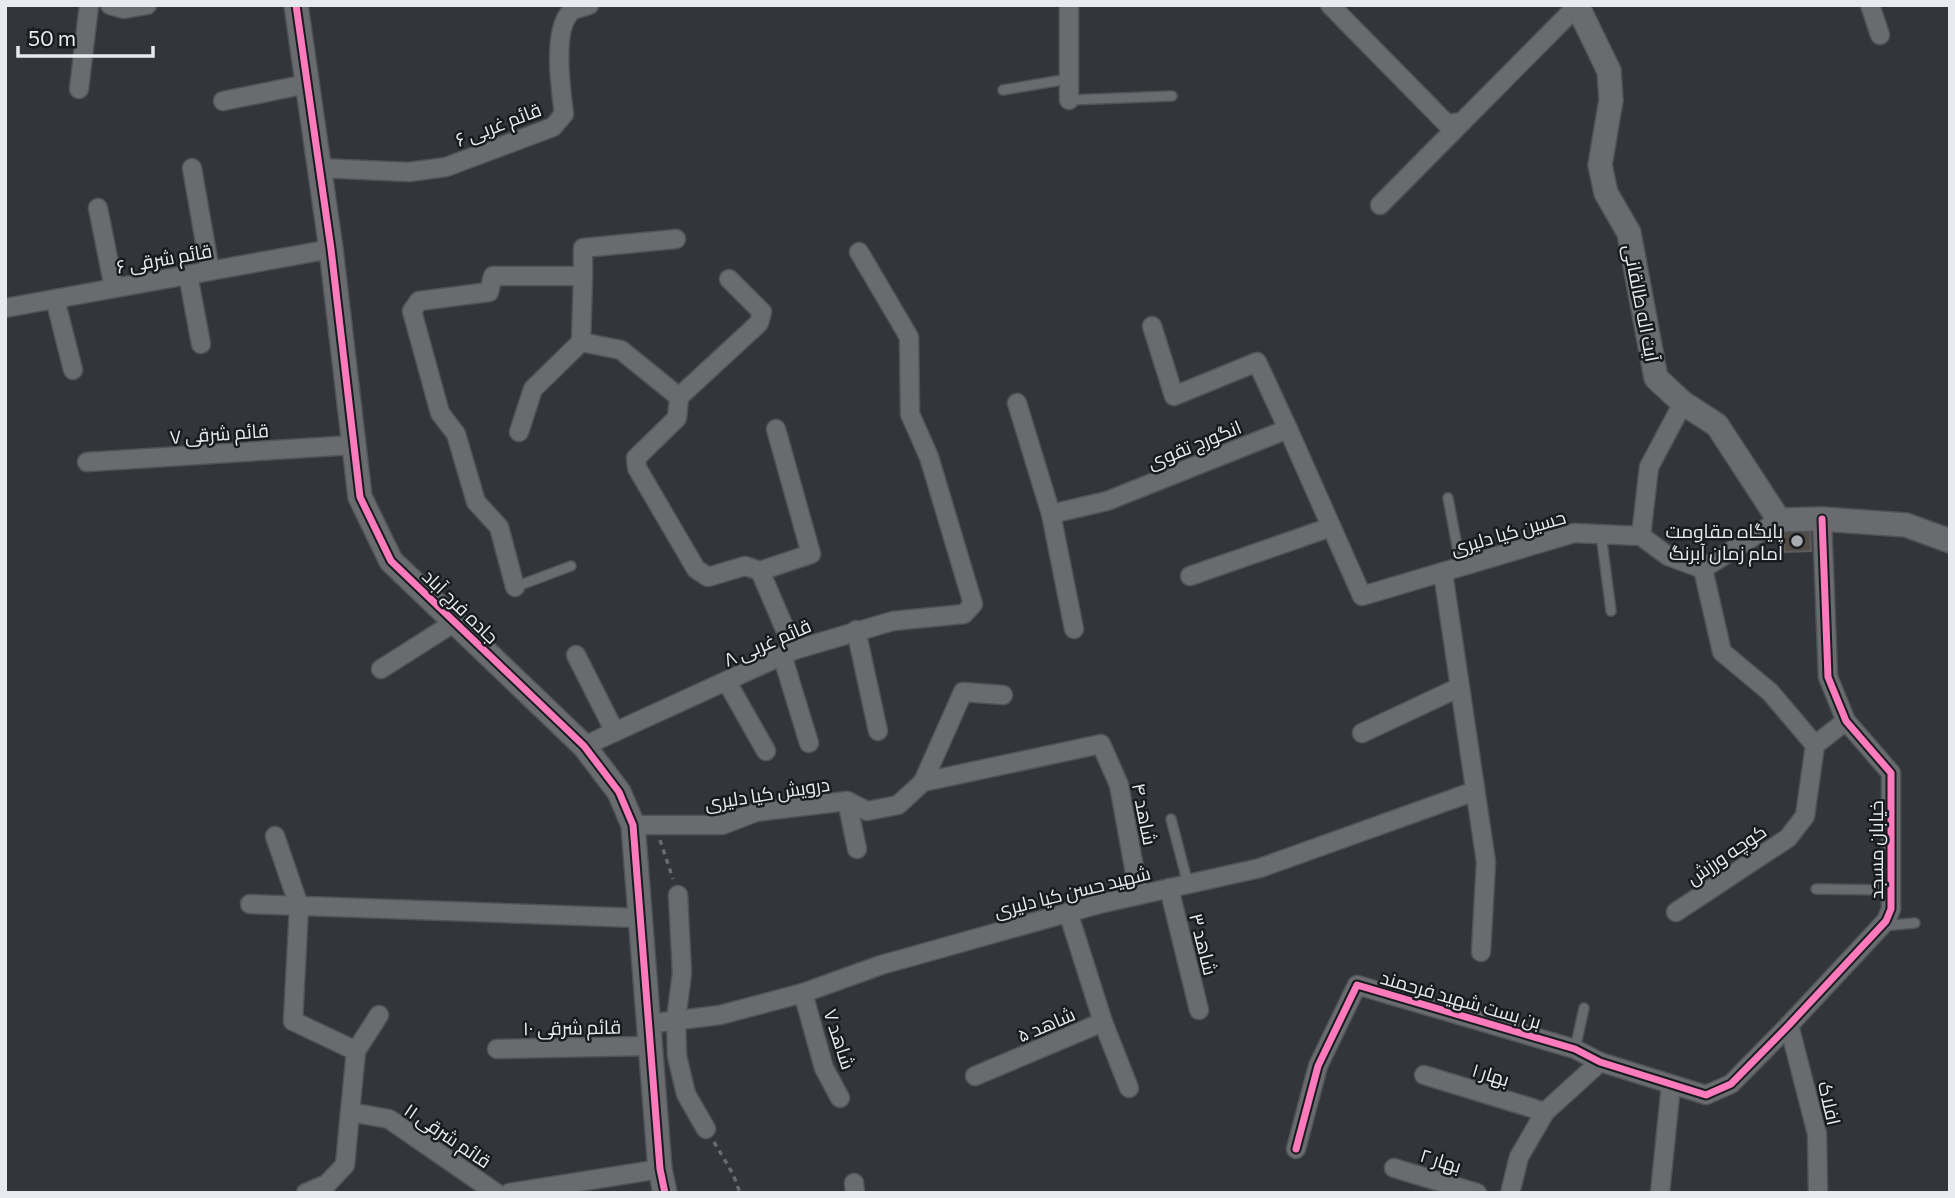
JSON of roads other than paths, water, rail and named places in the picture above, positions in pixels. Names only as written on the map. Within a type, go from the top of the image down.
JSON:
[{"type":"street","points":[[79,89],[89,5]]},
{"type":"street","points":[[110,5],[124,9],[147,5]]},
{"type":"street","name":"جاده فرج آباد","points":[[296,5],[331,249],[360,497],[391,561],[584,746],[619,792],[632,825],[660,1169],[665,1193]]},
{"type":"street","name":"قائم غربی ۶","points":[[319,168],[409,172],[446,167],[553,127],[564,114],[559,71],[565,20],[573,10],[589,5]]},
{"type":"street","points":[[1069,5],[1069,100]]},
{"type":"street","points":[[1330,5],[1447,124],[1462,122]]},
{"type":"street","points":[[1870,5],[1880,35]]},
{"type":"street","points":[[1380,205],[1577,6]]},
{"type":"street","name":"آیت اله طالقانی","points":[[1577,6],[1609,71],[1611,100],[1600,165],[1606,193],[1629,233],[1656,378],[1683,403],[1717,425],[1779,520]]},
{"type":"street","points":[[223,101],[307,85]]},
{"type":"street","points":[[192,168],[210,271]]},
{"type":"street","points":[[98,208],[114,288]]},
{"type":"street","points":[[519,432],[533,389],[580,342],[583,248],[676,239]]},
{"type":"street","name":"قائم شرقی ۶","points":[[5,308],[331,249]]},
{"type":"street","name":"قائم غربی ۸","points":[[584,746],[788,653],[856,630],[893,621],[964,614],[972,604],[929,457],[910,414],[909,337],[859,252]]},
{"type":"street","points":[[188,275],[201,344]]},
{"type":"street","points":[[515,587],[499,527],[476,502],[456,434],[440,413],[412,311],[419,302],[489,292],[493,276],[583,276]]},
{"type":"street","points":[[729,279],[762,312],[760,323],[679,397],[677,418],[636,458],[637,468],[696,569],[708,578],[745,566],[760,571],[811,554],[776,429]]},
{"type":"street","points":[[55,299],[73,370]]},
{"type":"street","points":[[1152,326],[1174,396],[1257,362],[1331,527],[1190,576]]},
{"type":"street","points":[[580,342],[621,350],[679,397]]},
{"type":"street","points":[[1017,403],[1051,514],[1074,629]]},
{"type":"street","points":[[1683,403],[1649,467],[1641,536],[1668,556],[1703,569]]},
{"type":"street","name":"انگورج تقوی","points":[[1051,514],[1107,501],[1288,429]]},
{"type":"street","name":"قائم شرقی ۷","points":[[87,462],[354,445]]},
{"type":"street","points":[[1703,569],[1779,520],[1822,519],[1906,525],[1950,541]]},
{"type":"street","name":"خیابان مسجد","points":[[1600,1062],[1706,1096],[1731,1084],[1886,921],[1891,909],[1891,774],[1846,721],[1828,677],[1822,519]]},
{"type":"street","name":"حسین کیا دلیری","points":[[1331,527],[1362,596],[1574,533],[1641,536]]},
{"type":"street","points":[[1703,569],[1722,652],[1770,692],[1815,745],[1846,721]]},
{"type":"street","points":[[760,571],[788,653],[809,744]]},
{"type":"street","points":[[1443,573],[1486,862],[1481,951]]},
{"type":"street","points":[[381,669],[455,622]]},
{"type":"street","points":[[856,630],[878,731]]},
{"type":"street","points":[[576,655],[615,732]]},
{"type":"street","points":[[727,682],[766,751]]},
{"type":"street","points":[[1362,733],[1460,687]]},
{"type":"street","points":[[923,782],[963,692],[1003,695]]},
{"type":"street","name":"درویش کیا دلیری","points":[[632,825],[722,825],[756,812],[847,801],[867,811],[898,805],[923,782],[1101,744]]},
{"type":"street","name":"شاهد ۴","points":[[1101,744],[1119,785],[1139,895]]},
{"type":"street","name":"کوچه ورزش","points":[[1676,912],[1788,838],[1805,816],[1815,745]]},
{"type":"street","name":"شهید حسن کیا دلیری","points":[[676,1019],[720,1014],[803,993],[881,965],[1068,912],[1260,868],[1475,791]]},
{"type":"street","points":[[847,801],[857,849]]},
{"type":"street","points":[[275,836],[299,906],[293,1021],[356,1051]]},
{"type":"street","name":"شاهد ۳","points":[[1169,888],[1199,1010]]},
{"type":"street","points":[[678,895],[682,973],[676,1019],[677,1056],[686,1094],[706,1129]]},
{"type":"street","points":[[250,904],[639,918]]},
{"type":"street","name":"شاهد ۵","points":[[975,1076],[1103,1023],[1068,912]]},
{"type":"street","name":"بن بست شهید فرحمند","points":[[1296,1149],[1318,1066],[1357,985],[1575,1049],[1600,1062]]},
{"type":"street","name":"شاهد ۷","points":[[803,993],[824,1068],[840,1098]]},
{"type":"street","points":[[306,1193],[327,1184],[345,1165],[356,1051],[379,1015]]},
{"type":"street","name":"قائم شرقی ۱۰","points":[[497,1049],[648,1035],[676,1019]]},
{"type":"street","points":[[1103,1023],[1129,1088]]},
{"type":"street","name":"افلاک","points":[[1789,1025],[1817,1134],[1818,1193]]},
{"type":"street","points":[[1510,1193],[1519,1157],[1545,1112],[1600,1062]]},
{"type":"street","name":"بهار ۱","points":[[1424,1075],[1545,1112]]},
{"type":"street","points":[[1660,1193],[1671,1085]]},
{"type":"street","name":"قائم شرقی ۱۱","points":[[350,1112],[389,1119],[496,1193]]},
{"type":"street","name":"بهار ۲","points":[[1394,1168],[1477,1193]]},
{"type":"street","points":[[509,1193],[660,1169]]},
{"type":"lane","points":[[1003,90],[1068,79]]},
{"type":"lane","points":[[1069,100],[1172,96]]},
{"type":"lane","points":[[1448,498],[1461,567]]},
{"type":"lane","points":[[1601,534],[1611,611]]},
{"type":"lane","points":[[515,587],[570,566]]},
{"type":"lane","points":[[1171,819],[1188,884]]},
{"type":"lane","points":[[1816,889],[1891,890]]},
{"type":"lane","points":[[1881,926],[1915,923]]},
{"type":"lane","points":[[1575,1049],[1584,1008]]},
{"type":"place","name":"پایگاه مقاومت امام زمان آبرنگ","points":[[1797,541]]}]
